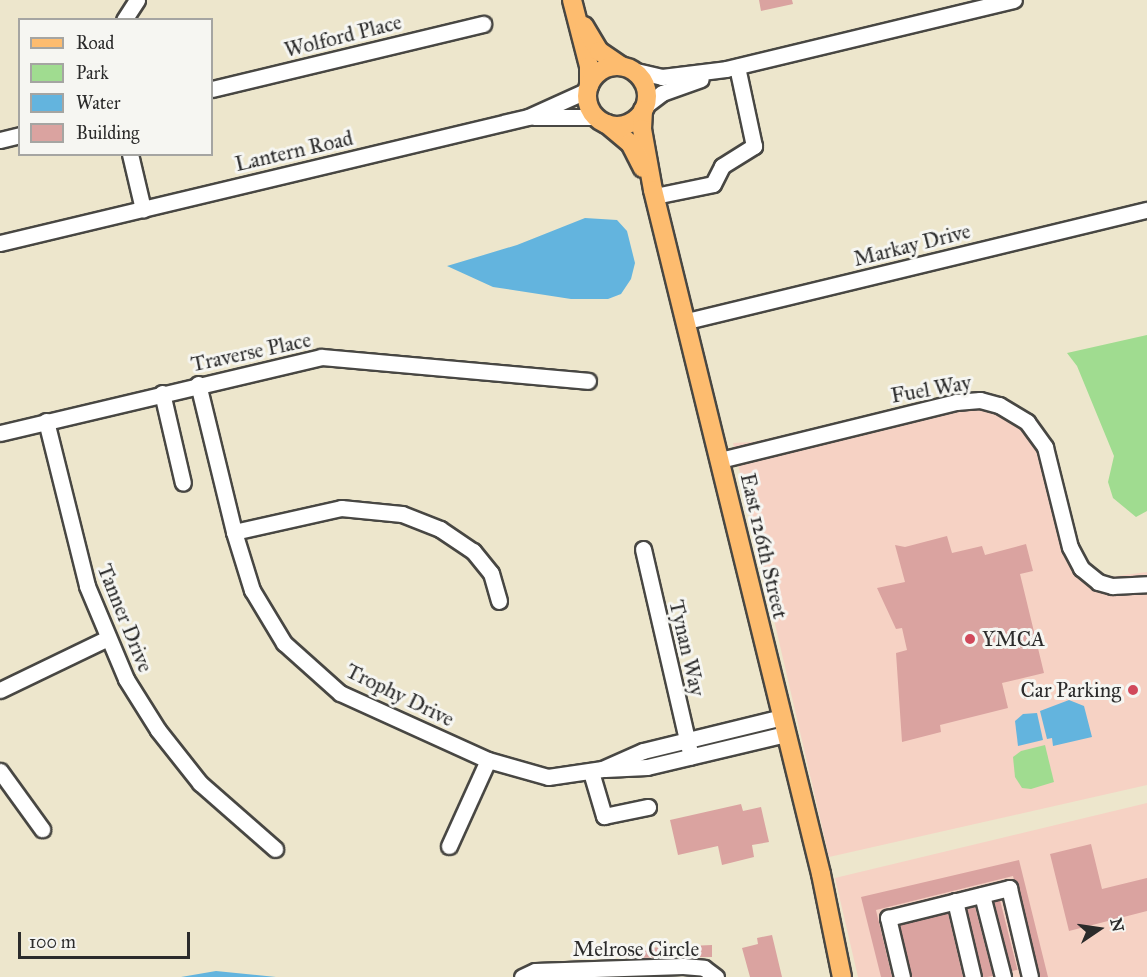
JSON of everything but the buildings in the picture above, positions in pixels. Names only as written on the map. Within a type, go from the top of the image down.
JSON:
[{"type":"main road","points":[[573,4],[599,51],[644,82],[644,108],[626,124],[601,120],[588,102],[589,66],[573,4]]},
{"type":"main road","points":[[589,88],[600,71],[626,68]]},
{"type":"main road","name":"East 126th Street","points":[[644,108],[642,129],[654,193],[830,913],[849,977]]},
{"type":"main road","name":"East 126th Street","points":[[601,120],[630,143],[654,193]]},
{"type":"main road","name":"East 126th Street","points":[[830,913],[842,977]]},
{"type":"street","points":[[125,18],[137,0]]},
{"type":"street","points":[[626,68],[662,77],[731,68],[1014,0]]},
{"type":"street","name":"Wolford Place","points":[[213,89],[483,24]]},
{"type":"street","points":[[644,108],[662,93],[731,68]]},
{"type":"street","points":[[654,193],[712,184],[722,166],[754,146],[731,68]]},
{"type":"street","name":"Lantern Road","points":[[0,243],[528,117],[589,88]]},
{"type":"street","name":"Lantern Road","points":[[528,117],[601,120]]},
{"type":"street","points":[[0,140],[18,136]]},
{"type":"street","points":[[130,156],[143,209]]},
{"type":"street","name":"Markay Drive","points":[[687,321],[1147,210]]},
{"type":"street","name":"Traverse Place","points":[[0,433],[198,384],[321,357],[588,381]]},
{"type":"street","name":"Trophy Drive","points":[[198,384],[234,532],[259,605],[275,631],[303,663],[360,704],[488,760],[539,776],[647,767],[691,757],[784,725]]},
{"type":"street","points":[[162,393],[183,483]]},
{"type":"street","name":"Fuel Way","points":[[720,460],[956,402],[980,400],[999,405],[1027,422],[1045,447],[1070,547],[1080,568],[1106,585],[1147,584]]},
{"type":"street","name":"Tanner Drive","points":[[46,422],[79,560],[106,639],[142,706],[184,764],[223,805],[275,849]]},
{"type":"street","points":[[234,532],[341,508],[402,514],[440,529],[473,551],[491,573],[499,602]]},
{"type":"street","name":"Tynan Way","points":[[643,549],[691,757]]},
{"type":"street","points":[[0,690],[106,639]]},
{"type":"street","name":"Trophy Drive","points":[[596,770],[643,751],[687,740],[784,725]]},
{"type":"street","points":[[449,846],[488,760]]},
{"type":"street","points":[[596,770],[604,816],[648,807]]},
{"type":"street","points":[[0,771],[42,829]]},
{"type":"street","points":[[902,977],[888,918],[1009,888],[1030,977]]},
{"type":"street","points":[[982,895],[1003,977]]},
{"type":"street","points":[[955,901],[973,977]]},
{"type":"street","name":"Melrose Circle","points":[[522,977],[698,966],[716,977]]},
{"type":"shaded area","points":[[965,394],[1004,397],[1044,428],[1056,454],[1077,545],[1093,568],[1110,577],[1147,572],[1147,785],[829,857],[733,443],[753,442]]},
{"type":"shaded area","points":[[1147,803],[1147,977],[858,977],[835,878]]},
{"type":"green space","points":[[1147,335],[1147,511],[1136,517],[1113,498],[1108,482],[1114,456],[1077,366],[1067,353]]},
{"type":"green space","points":[[1045,745],[1054,782],[1031,789],[1022,788],[1015,777],[1013,757],[1021,751]]},
{"type":"water","points":[[585,218],[617,220],[627,231],[635,263],[631,279],[621,294],[608,299],[571,299],[493,287],[447,266],[517,245]]},
{"type":"water","points":[[1069,700],[1084,706],[1092,737],[1053,746],[1052,738],[1047,739],[1040,711]]},
{"type":"water","points":[[1037,713],[1043,740],[1018,746],[1015,721],[1023,714]]},
{"type":"water","points":[[216,971],[276,977],[181,977]]},
{"type":"place","name":"YMCA","points":[[970,639]]},
{"type":"place","name":"Car Parking","points":[[1133,690]]}]
